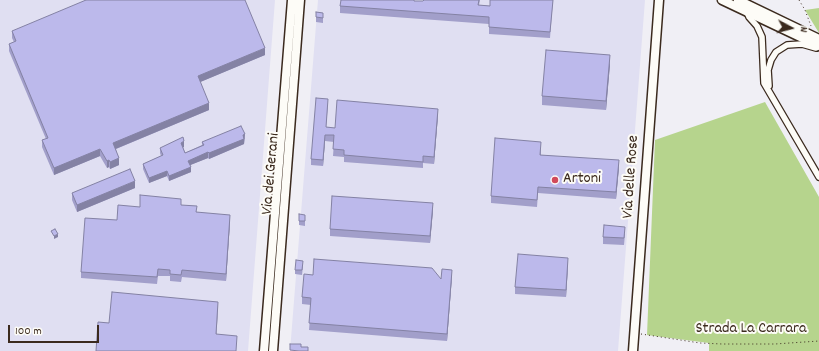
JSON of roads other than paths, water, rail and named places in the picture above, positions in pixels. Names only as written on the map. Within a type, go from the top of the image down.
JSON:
[{"type":"street","name":"Via dei Gerani","points":[[264,351],[292,0]]},
{"type":"street","name":"Via dei Gerani","points":[[272,351],[300,0]]},
{"type":"street","points":[[722,0],[819,47]]},
{"type":"street","points":[[738,0],[819,39]]},
{"type":"street","name":"Via delle Rose","points":[[633,351],[660,2]]},
{"type":"street","points":[[747,12],[749,17],[757,26],[762,37],[764,83],[819,177]]},
{"type":"street","points":[[770,94],[768,70],[771,60],[776,52],[787,46],[802,44],[819,47]]},
{"type":"place","name":"Artoni","points":[[555,180]]}]
